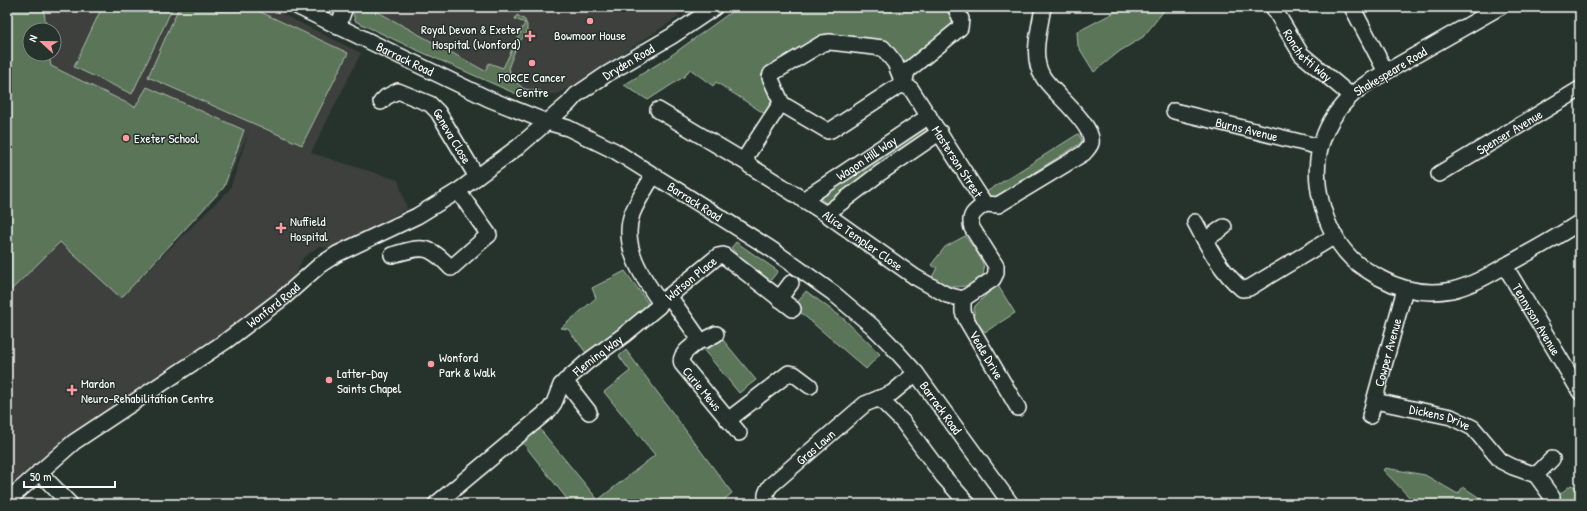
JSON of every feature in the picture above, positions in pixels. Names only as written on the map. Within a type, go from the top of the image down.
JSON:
[{"type":"street","name":"Barrack Road","points":[[298,7],[325,13],[338,27],[489,99],[547,122],[568,128],[615,151],[771,249],[833,293],[872,326],[916,373],[1011,504]]},
{"type":"street","points":[[338,27],[346,7]]},
{"type":"street","name":"Dryden Road","points":[[547,122],[576,95],[672,36],[715,7]]},
{"type":"street","points":[[904,85],[907,71],[960,28],[961,19],[955,7]]},
{"type":"street","name":"Masterson Street","points":[[904,85],[911,90],[940,132],[985,204],[998,205],[1084,153],[1091,142],[1091,136],[1068,104],[1042,77],[1036,50],[1043,7]]},
{"type":"street","name":"Ronchetti Way","points":[[1273,7],[1301,54],[1350,95]]},
{"type":"street","points":[[1352,7],[1386,72]]},
{"type":"street","name":"Shakespeare Road","points":[[1490,10],[1370,81],[1350,95],[1338,110],[1320,147],[1318,170],[1321,199],[1326,218],[1343,249],[1360,266],[1386,282],[1404,289],[1434,292],[1452,290],[1482,279],[1556,238],[1580,222]]},
{"type":"street","points":[[830,42],[884,48],[895,63],[904,85],[897,87],[828,131],[782,104],[770,74],[822,44],[830,42]]},
{"type":"street","name":"Geneva Close","points":[[381,102],[397,85],[430,104],[438,112],[477,177]]},
{"type":"street","name":"Spenser Avenue","points":[[1439,174],[1580,89]]},
{"type":"street","points":[[747,163],[747,155],[779,106],[782,104]]},
{"type":"street","name":"Alice Templer Close","points":[[658,110],[747,163],[826,214],[915,277],[947,295],[963,299]]},
{"type":"street","name":"Burns Avenue","points":[[1174,110],[1320,147]]},
{"type":"street","name":"Wagon Hill Way","points":[[804,200],[929,116]]},
{"type":"street","name":"Wonford Road","points":[[7,501],[78,440],[226,341],[284,297],[320,265],[337,254],[417,216],[458,192],[518,147],[547,122]]},
{"type":"street","name":"Wagon Hill Way","points":[[826,214],[880,173],[940,132]]},
{"type":"street","points":[[653,176],[633,212],[630,222],[630,247],[635,262],[650,288],[665,299],[700,340]]},
{"type":"street","points":[[392,255],[409,250],[427,242],[433,251],[451,268],[489,235],[458,192]]},
{"type":"street","points":[[963,299],[993,279],[996,273],[996,266],[972,228],[970,218],[974,211],[985,204]]},
{"type":"street","points":[[1195,222],[1232,281],[1242,289],[1249,288],[1335,236]]},
{"type":"street","points":[[1205,240],[1224,227]]},
{"type":"street","name":"Watson Place","points":[[665,299],[718,256],[723,255],[793,309]]},
{"type":"street","name":"Tennyson Avenue","points":[[1506,266],[1580,392]]},
{"type":"street","points":[[779,299],[791,283]]},
{"type":"street","name":"Cowper Avenue","points":[[1370,416],[1404,289]]},
{"type":"street","name":"Fleming Way","points":[[436,504],[548,410],[554,403],[559,388],[565,381],[587,362],[647,316],[665,299]]},
{"type":"street","name":"Veale Drive","points":[[963,299],[962,312],[1018,408]]},
{"type":"street","name":"Curie Mews","points":[[716,334],[705,340],[700,340],[682,355],[680,360],[739,433]]},
{"type":"street","name":"Gras Lawn","points":[[770,504],[765,495],[770,486],[865,404],[892,393],[916,373]]},
{"type":"street","name":"Curie Mews","points":[[728,420],[789,374],[794,374],[810,386]]},
{"type":"street","points":[[565,381],[589,412]]},
{"type":"street","points":[[879,398],[903,422],[943,476],[968,504]]},
{"type":"street","name":"Dickens Drive","points":[[1375,401],[1451,417],[1473,428],[1506,464],[1536,475]]},
{"type":"street","points":[[1552,459],[1536,475],[1552,497]]},
{"type":"street","points":[[39,472],[70,504]]},
{"type":"shaded area","points":[[7,7],[268,7],[361,53],[311,153],[398,180],[407,209],[330,249],[319,246],[303,258],[294,278],[237,323],[186,359],[63,440],[7,491]],"holes":[[[249,131],[230,189],[136,282],[225,188]]]},
{"type":"shaded area","name":"Royal Devon & Exeter Hospital (Wonford)","points":[[344,7],[667,7],[680,16],[580,81],[557,94],[527,94],[497,82],[369,13]]},
{"type":"green space","points":[[7,7],[43,7],[46,22],[22,22],[22,62],[50,62],[51,66],[135,107],[147,87],[244,130],[224,187],[121,298],[60,242],[7,294]]},
{"type":"green space","points":[[102,7],[173,7],[132,94],[74,67]]},
{"type":"green space","points":[[179,7],[250,7],[348,53],[302,145],[148,77]]},
{"type":"green space","points":[[353,7],[380,7],[378,12],[485,71],[489,63],[503,68],[525,23],[515,19],[517,15],[525,20],[527,32],[517,45],[509,66],[510,73],[516,82],[524,89],[541,91],[542,93],[514,93],[410,47],[355,21],[352,10]]},
{"type":"green space","points":[[738,7],[950,7],[959,26],[903,71],[887,48],[834,41],[766,74],[777,98],[765,114],[716,82],[713,86],[690,69],[685,76],[648,100],[624,85],[669,57]]},
{"type":"green space","points":[[1120,7],[1167,7],[1143,37],[1120,51],[1094,72],[1078,46],[1077,32],[1115,12]]},
{"type":"green space","points":[[927,121],[936,136],[829,205],[815,195]]},
{"type":"green space","points":[[1078,134],[1082,140],[1081,143],[990,200],[983,194]]},
{"type":"green space","points":[[965,236],[981,260],[984,269],[983,274],[976,282],[965,286],[954,287],[942,284],[932,277],[937,268],[931,265],[945,247]]},
{"type":"green space","points":[[736,242],[778,271],[767,285],[740,262],[740,258],[731,248]]},
{"type":"green space","points":[[625,271],[648,303],[645,308],[587,354],[568,329],[561,328],[596,298],[592,288]]},
{"type":"green space","points":[[997,284],[1015,313],[985,332],[976,320],[974,314],[975,306]]},
{"type":"green space","points":[[806,291],[844,319],[880,354],[866,369],[800,312],[796,304]]},
{"type":"green space","points":[[719,335],[756,380],[739,393],[702,348]]},
{"type":"green space","points":[[626,350],[732,493],[719,504],[571,504],[522,442],[539,428],[598,500],[655,455],[604,392],[630,371],[619,356]]},
{"type":"green space","points":[[1385,468],[1425,475],[1458,494],[1463,487],[1489,504],[1416,504],[1383,470]]},
{"type":"green space","points":[[1571,485],[1580,489],[1580,504],[1548,504]]},
{"type":"place","name":"Bowmoor House","points":[[590,21]]},
{"type":"place","name":"Royal Devon & Exeter Hospital (Wonford)","points":[[530,36]]},
{"type":"place","name":"FORCE Cancer Centre","points":[[532,63]]},
{"type":"place","name":"Exeter School","points":[[126,138]]},
{"type":"place","name":"Nuffield Hospital","points":[[281,228]]},
{"type":"place","name":"Wonford Park & Walk","points":[[431,364]]},
{"type":"place","name":"Latter-Day Saints Chapel","points":[[329,380]]},
{"type":"place","name":"Mardon Neuro-Rehabilitation Centre","points":[[72,390]]}]
